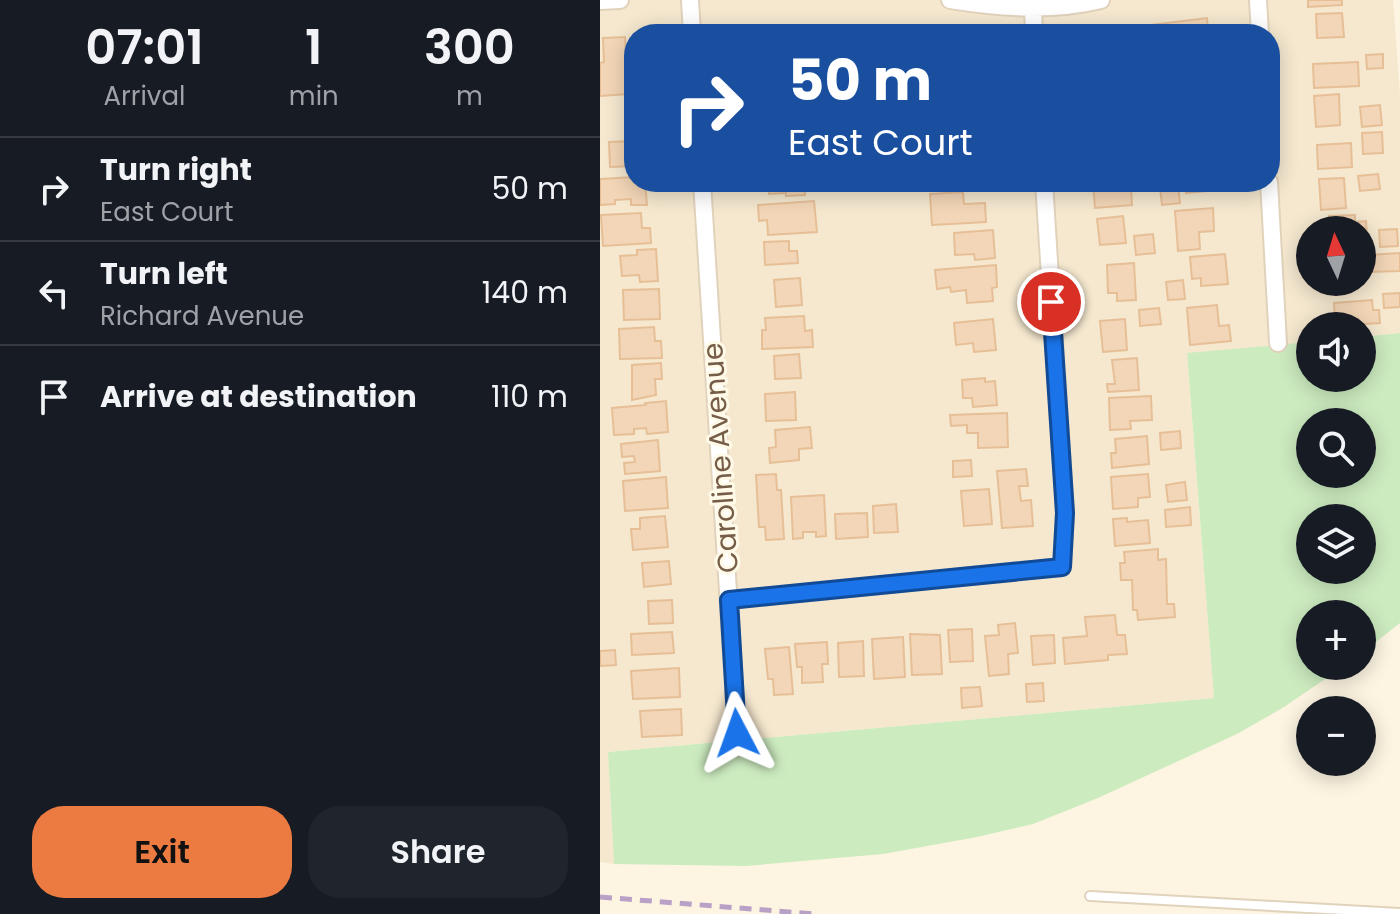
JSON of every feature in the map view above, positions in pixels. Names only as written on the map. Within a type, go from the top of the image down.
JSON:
[{"type":"street","points":[[600,1],[620,0]]},
{"type":"street","points":[[690,0],[691,24]]},
{"type":"street","points":[[950,0],[1033,8],[1101,0]]},
{"type":"street","points":[[1258,0],[1259,24]]},
{"type":"street","points":[[1033,8],[1034,24]]},
{"type":"street","name":"Caroline Avenue","points":[[703,192],[737,733]]},
{"type":"street","points":[[729,600],[1062,567],[1065,513],[1045,192]]},
{"type":"street","points":[[1270,192],[1278,343]]},
{"type":"lane","points":[[1090,896],[1400,913]]},
{"type":"shaded area","points":[[600,0],[1393,0],[1400,95],[1400,333],[1376,336],[1376,312],[1296,312],[1296,343],[1187,354],[1214,698],[608,752],[614,864],[600,862]]},
{"type":"green space","points":[[1400,333],[1400,623],[1376,642],[1376,600],[1296,600],[1296,680],[1324,680],[1237,734],[1098,798],[1033,824],[883,854],[746,866],[614,864],[608,752],[1214,698],[1187,353],[1296,343],[1296,392],[1376,392],[1376,336]]},
{"type":"building","points":[[1308,0],[1342,0],[1342,5],[1308,7]]},
{"type":"building","points":[[1342,13],[1344,37],[1317,38],[1316,14]]},
{"type":"building","points":[[1207,18],[1207,24],[1158,24]]},
{"type":"building","points":[[624,37],[624,94],[600,96],[603,38]]},
{"type":"building","points":[[1383,54],[1383,68],[1367,69],[1366,55]]},
{"type":"building","points":[[1358,62],[1359,86],[1314,88],[1313,64]]},
{"type":"building","points":[[1339,94],[1340,125],[1316,127],[1314,96]]},
{"type":"building","points":[[1380,105],[1382,125],[1362,127],[1360,107]]},
{"type":"building","points":[[1382,132],[1383,153],[1363,154],[1362,133]]},
{"type":"building","points":[[624,141],[624,166],[610,167],[609,142]]},
{"type":"building","points":[[1351,143],[1352,167],[1318,169],[1317,145]]},
{"type":"building","points":[[1378,174],[1380,189],[1360,191],[1358,176]]},
{"type":"building","points":[[624,178],[624,192],[646,192],[647,205],[631,205],[631,199],[600,205],[600,179]]},
{"type":"building","points":[[1344,178],[1346,208],[1321,210],[1319,179]]},
{"type":"building","points":[[769,192],[805,192],[805,195],[786,196],[786,193]]},
{"type":"building","points":[[963,192],[964,204],[985,203],[986,222],[932,225],[930,194]]},
{"type":"building","points":[[1094,192],[1131,192],[1132,205],[1095,208]]},
{"type":"building","points":[[1160,192],[1179,192],[1180,203],[1162,205]]},
{"type":"building","points":[[814,201],[817,232],[768,235],[767,220],[759,221],[758,205]]},
{"type":"building","points":[[1213,208],[1214,231],[1199,232],[1200,249],[1178,251],[1175,211]]},
{"type":"building","points":[[641,213],[642,228],[650,228],[651,243],[603,246],[601,215]]},
{"type":"building","points":[[1123,216],[1126,243],[1100,245],[1097,219]]},
{"type":"building","points":[[1397,229],[1398,246],[1380,247],[1379,230]]},
{"type":"building","points":[[993,230],[995,258],[975,260],[974,254],[955,255],[954,233]]},
{"type":"building","points":[[1153,234],[1155,253],[1136,255],[1134,236]]},
{"type":"building","points":[[789,241],[789,251],[797,251],[798,263],[765,265],[764,242]]},
{"type":"building","points":[[656,249],[658,281],[640,282],[639,275],[622,276],[620,256],[637,255],[637,250]]},
{"type":"building","points":[[1400,253],[1400,271],[1376,272],[1376,254]]},
{"type":"building","points":[[1225,254],[1228,284],[1201,286],[1201,278],[1192,279],[1190,257]]},
{"type":"building","points":[[1134,263],[1136,300],[1117,301],[1117,293],[1108,293],[1107,265]]},
{"type":"building","points":[[996,265],[997,287],[992,288],[993,301],[967,303],[966,290],[951,292],[950,287],[937,289],[935,270]]},
{"type":"building","points":[[800,278],[802,305],[776,307],[774,280]]},
{"type":"building","points":[[1183,280],[1185,299],[1168,300],[1166,282]]},
{"type":"building","points":[[659,289],[660,319],[624,320],[623,290]]},
{"type":"building","points":[[1400,293],[1400,307],[1384,308],[1383,294]]},
{"type":"building","points":[[1372,300],[1373,310],[1379,310],[1380,323],[1376,323],[1376,312],[1334,312],[1334,303]]},
{"type":"building","points":[[1217,305],[1219,326],[1229,325],[1231,341],[1190,345],[1187,308]]},
{"type":"building","points":[[1159,308],[1161,324],[1140,326],[1139,310]]},
{"type":"building","points":[[804,316],[805,331],[812,330],[813,347],[762,349],[765,318]]},
{"type":"building","points":[[993,319],[996,350],[974,352],[973,343],[956,345],[954,323]]},
{"type":"building","points":[[1125,319],[1127,350],[1103,352],[1100,321]]},
{"type":"building","points":[[654,327],[655,341],[661,341],[662,358],[620,359],[619,329]]},
{"type":"building","points":[[799,354],[801,378],[775,379],[774,356]]},
{"type":"building","points":[[1137,358],[1139,390],[1108,392],[1107,384],[1115,384],[1112,360]]},
{"type":"building","points":[[661,363],[662,379],[655,379],[656,395],[632,400],[632,365]]},
{"type":"building","points":[[985,378],[985,382],[995,381],[997,405],[973,407],[972,398],[963,398],[962,380]]},
{"type":"building","points":[[795,392],[796,420],[766,421],[765,394]]},
{"type":"building","points":[[1151,396],[1152,420],[1130,421],[1131,429],[1110,430],[1109,398]]},
{"type":"building","points":[[666,401],[668,432],[647,434],[646,428],[634,429],[634,434],[614,435],[612,408]]},
{"type":"building","points":[[1007,413],[1008,447],[978,448],[978,433],[967,433],[967,425],[951,426],[950,415]]},
{"type":"building","points":[[810,427],[812,448],[799,449],[799,460],[770,463],[769,448],[776,447],[775,430]]},
{"type":"building","points":[[1180,431],[1181,448],[1161,450],[1160,433]]},
{"type":"building","points":[[1147,436],[1149,464],[1112,468],[1111,453],[1116,453],[1115,439]]},
{"type":"building","points":[[658,440],[660,471],[625,474],[624,463],[635,462],[634,456],[622,457],[621,444]]},
{"type":"building","points":[[971,460],[972,476],[953,477],[953,461]]},
{"type":"building","points":[[1026,469],[1028,486],[1019,486],[1021,501],[1031,500],[1033,526],[1002,528],[997,471]]},
{"type":"building","points":[[776,474],[777,490],[781,490],[784,539],[766,540],[765,527],[759,527],[756,475]]},
{"type":"building","points":[[1148,474],[1150,497],[1138,498],[1138,507],[1113,509],[1111,477]]},
{"type":"building","points":[[666,477],[668,508],[625,511],[623,481]]},
{"type":"building","points":[[1185,482],[1187,500],[1168,502],[1166,485]]},
{"type":"building","points":[[989,489],[992,524],[964,526],[961,491]]},
{"type":"building","points":[[824,495],[826,536],[816,537],[816,532],[803,532],[803,538],[793,539],[791,497]]},
{"type":"building","points":[[896,504],[898,532],[874,533],[873,506]]},
{"type":"building","points":[[1190,507],[1191,525],[1166,527],[1165,510]]},
{"type":"building","points":[[867,513],[868,537],[836,539],[835,514]]},
{"type":"building","points":[[665,516],[668,547],[633,550],[631,529],[640,529],[640,518]]},
{"type":"building","points":[[1127,518],[1127,522],[1148,520],[1150,543],[1115,546],[1113,519]]},
{"type":"building","points":[[1158,549],[1158,560],[1166,559],[1167,604],[1174,604],[1175,617],[1138,620],[1137,610],[1133,610],[1132,580],[1121,580],[1120,563],[1125,563],[1124,552]]},
{"type":"building","points":[[669,561],[671,584],[644,587],[642,563]]},
{"type":"building","points":[[672,600],[673,623],[649,624],[648,601]]},
{"type":"building","points":[[1115,615],[1117,635],[1125,635],[1127,654],[1108,655],[1108,660],[1065,664],[1063,638],[1087,636],[1085,617]]},
{"type":"building","points":[[1015,623],[1018,653],[1008,654],[1009,674],[989,676],[985,636],[999,635],[998,625]]},
{"type":"building","points":[[972,629],[973,661],[950,662],[948,630]]},
{"type":"building","points":[[672,632],[674,653],[632,655],[631,634]]},
{"type":"building","points":[[910,634],[940,635],[942,674],[912,675]]},
{"type":"building","points":[[1054,635],[1055,663],[1033,665],[1031,636]]},
{"type":"building","points":[[903,637],[905,677],[874,679],[872,639]]},
{"type":"building","points":[[863,641],[864,676],[839,677],[838,643]]},
{"type":"building","points":[[827,642],[828,664],[822,664],[823,682],[802,683],[802,667],[797,667],[795,644]]},
{"type":"building","points":[[789,647],[793,694],[774,695],[773,679],[768,679],[765,649]]},
{"type":"building","points":[[615,650],[616,665],[600,666],[600,651]]},
{"type":"building","points":[[679,668],[680,697],[633,699],[631,671]]},
{"type":"building","points":[[1043,683],[1044,701],[1027,702],[1026,684]]},
{"type":"building","points":[[980,687],[982,706],[962,708],[961,688]]},
{"type":"building","points":[[681,709],[682,735],[642,737],[640,711]]},
{"type":"railway","points":[[600,897],[815,914]]},
{"type":"route","points":[[737,733],[729,600],[1062,567],[1065,513],[1051,302]]}]
